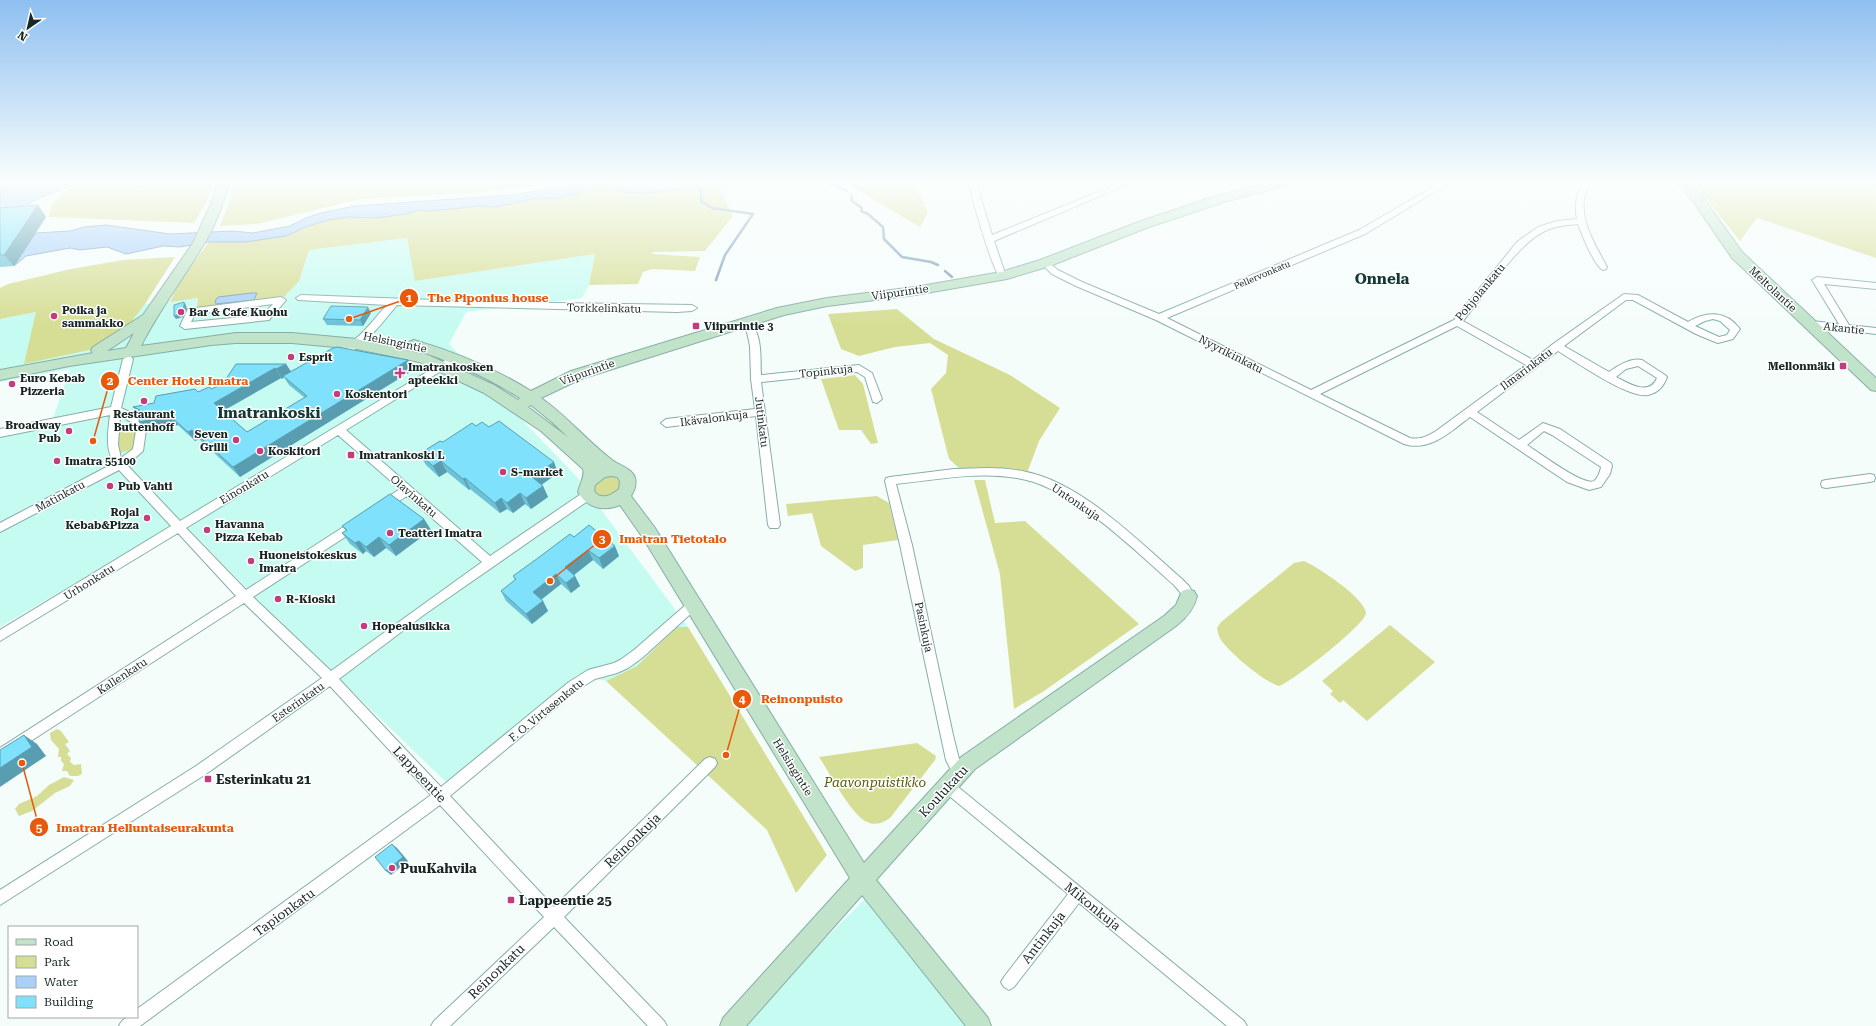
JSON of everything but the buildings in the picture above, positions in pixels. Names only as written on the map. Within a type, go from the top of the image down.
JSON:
[{"type":"main road","points":[[132,350],[149,317],[188,261],[199,243],[204,230]]},
{"type":"main road","name":"Viipurintie","points":[[518,407],[558,382],[576,375],[743,323],[803,306],[915,291],[1002,276],[1045,263],[1130,230]]},
{"type":"main road","name":"Meltolantie","points":[[1718,230],[1737,254],[1876,386]]},
{"type":"main road","points":[[69,361],[98,350],[149,317]]},
{"type":"main road","name":"Helsingintie","points":[[132,350],[186,342],[236,338],[361,339],[422,358],[448,362],[531,398],[558,419],[604,463],[617,471]]},
{"type":"main road","points":[[98,350],[132,350]]},
{"type":"main road","points":[[0,375],[132,350]]},
{"type":"main road","name":"Helsingintie","points":[[448,362],[546,427],[590,466],[592,472],[591,479]]},
{"type":"main road","points":[[617,471],[622,473],[628,479],[628,488],[622,496],[612,501],[602,502],[593,500],[588,495],[587,485],[591,479],[600,473],[617,471]]},
{"type":"main road","name":"Helsingintie","points":[[622,496],[649,533],[862,879],[980,1026]]},
{"type":"main road","name":"Koulukatu","points":[[731,1026],[968,763],[1042,713],[1182,612],[1187,604],[1188,596]]},
{"type":"street","points":[[986,230],[997,267],[1002,276]]},
{"type":"street","points":[[989,240],[1013,230]]},
{"type":"street","name":"Pellervonkatu","points":[[1159,318],[1366,230]]},
{"type":"street","name":"Pohjolankatu","points":[[1311,394],[1456,322],[1520,244],[1540,230]]},
{"type":"street","points":[[1584,230],[1603,267]]},
{"type":"street","name":"Nyyrikinkatu","points":[[1045,263],[1055,272],[1079,284],[1159,318],[1311,394],[1417,444]]},
{"type":"street","points":[[1846,328],[1817,280],[1876,286]]},
{"type":"street","name":"Ilmarinkatu","points":[[1417,444],[1425,443],[1440,434],[1556,346],[1624,297],[1635,297],[1688,326]]},
{"type":"street","name":"Torkkelinkatu","points":[[301,298],[394,303],[670,309],[692,308]]},
{"type":"street","points":[[281,300],[266,318],[185,326],[191,311],[281,300]]},
{"type":"street","points":[[670,309],[680,304],[682,301]]},
{"type":"street","points":[[329,358],[341,351],[348,350],[361,339],[394,303]]},
{"type":"street","points":[[1456,322],[1532,364]]},
{"type":"street","name":"Jutinkatu","points":[[743,323],[751,331],[755,346],[756,379],[774,525]]},
{"type":"street","name":"Akantie","points":[[1812,324],[1876,332]]},
{"type":"street","points":[[1556,346],[1632,390],[1647,392],[1659,385],[1662,377],[1639,362],[1623,367],[1610,376]]},
{"type":"street","points":[[120,464],[114,453],[113,439],[116,410],[132,350]]},
{"type":"street","name":"Einonkatu","points":[[178,527],[448,362]]},
{"type":"street","name":"Topinkuja","points":[[756,379],[859,368],[869,375],[876,399]]},
{"type":"street","points":[[0,433],[116,410]]},
{"type":"street","name":"Matinkatu","points":[[0,528],[120,464],[138,451],[142,423],[116,410]]},
{"type":"street","name":"Ikävalonkuja","points":[[666,423],[761,412]]},
{"type":"street","points":[[1469,412],[1519,445],[1571,479],[1588,487],[1596,485],[1604,477],[1607,466],[1556,432],[1543,427],[1519,445]]},
{"type":"street","name":"Olavinkatu","points":[[339,430],[490,562]]},
{"type":"street","name":"Lappeentie","points":[[120,464],[245,597],[331,679],[554,917],[659,1026]]},
{"type":"street","name":"Untonkuja","points":[[890,481],[994,472],[1020,474],[1039,479],[1055,486],[1077,500],[1178,582],[1185,589],[1188,596]]},
{"type":"street","points":[[1826,484],[1874,480]]},
{"type":"street","name":"Pasinkuja","points":[[890,481],[906,545],[946,735],[953,760],[953,779]]},
{"type":"street","name":"Kallenkatu","points":[[0,755],[245,597],[407,490]]},
{"type":"street","name":"Esterinkatu","points":[[0,898],[201,770],[331,679],[490,562],[588,495]]},
{"type":"street","name":"Urhonkatu","points":[[0,636],[178,527]]},
{"type":"street","name":"F. O. Virtasenkatu","points":[[441,796],[573,686],[592,674],[617,668],[624,664],[638,654],[693,605]]},
{"type":"street","name":"Reinonkuja","points":[[554,917],[710,763]]},
{"type":"street","name":"Mikonkuja","points":[[953,779],[1078,893],[1239,1026]]},
{"type":"street","name":"Tapionkatu","points":[[138,1018],[441,796]]},
{"type":"street","name":"Antinkuja","points":[[1009,982],[1078,893]]},
{"type":"street","name":"Reinonkatu","points":[[439,1026],[554,917]]},
{"type":"street","name":"Tapionkatu","points":[[127,1026],[138,1018]]},
{"type":"shaded area","points":[[407,238],[415,281],[595,254],[589,285],[582,298],[466,312],[449,344],[577,477],[688,627],[677,627],[637,666],[606,681],[578,674],[447,783],[256,598],[181,521],[0,627],[0,437],[50,427],[70,369],[0,382],[0,319],[36,312],[125,330],[145,304],[199,298],[197,309],[299,281],[309,250]]},
{"type":"shaded area","points":[[868,896],[970,1026],[738,1026]]},
{"type":"green space","points":[[299,230],[722,230],[705,251],[654,252],[652,254],[700,257],[695,271],[652,269],[643,272],[638,284],[589,285],[595,254],[415,281],[407,238],[309,250],[299,281],[281,300],[197,309],[198,298],[170,302],[180,281],[209,242],[246,242],[286,236]]},
{"type":"green space","points":[[1731,230],[1748,230],[1740,241]]},
{"type":"green space","points":[[1792,230],[1876,230],[1876,258]]},
{"type":"green space","points":[[175,257],[145,304],[125,330],[89,350],[24,364],[36,312],[0,319],[0,288],[8,284],[71,269],[123,260]]},
{"type":"green space","points":[[897,309],[934,339],[1010,375],[1060,408],[1039,441],[1027,473],[1010,469],[994,468],[960,469],[949,459],[931,389],[946,373],[948,355],[930,343],[895,347],[859,356],[841,349],[828,314]]},
{"type":"green space","points":[[855,375],[863,384],[878,443],[871,444],[861,430],[839,430],[821,379]]},
{"type":"green space","points":[[139,425],[135,449],[119,453],[117,439],[120,430]]},
{"type":"green space","points":[[609,475],[618,477],[623,486],[609,497],[600,496],[594,492],[595,485],[600,479]]},
{"type":"green space","points":[[974,480],[985,480],[995,523],[1025,521],[1139,624],[1044,691],[1014,709],[1000,574]]},
{"type":"green space","points":[[877,496],[889,503],[898,540],[863,545],[863,568],[855,571],[821,546],[812,513],[788,516],[786,504]]},
{"type":"green space","points":[[1304,561],[1330,576],[1350,592],[1358,599],[1364,607],[1366,613],[1363,619],[1342,640],[1312,664],[1279,686],[1256,673],[1225,646],[1218,634],[1217,628],[1221,622],[1294,563]]},
{"type":"green space","points":[[1390,625],[1435,662],[1367,721],[1343,700],[1340,703],[1330,694],[1333,691],[1322,681]]},
{"type":"green space","points":[[677,627],[688,627],[827,855],[796,893],[767,830],[606,681],[637,666]]},
{"type":"green space","points":[[57,729],[61,731],[69,742],[65,744],[70,751],[67,754],[71,758],[70,762],[74,765],[81,764],[82,774],[78,776],[70,776],[67,771],[62,771],[64,764],[61,761],[61,757],[58,757],[59,749],[51,740],[50,733]]},
{"type":"green space","name":"Paavonpuistikko","points":[[917,743],[936,756],[935,760],[890,818],[882,823],[876,824],[867,822],[861,818],[848,803],[819,757]]},
{"type":"green space","points":[[64,777],[74,780],[70,786],[55,793],[32,811],[19,816],[15,809],[19,804],[37,796],[49,785]]},
{"type":"water","points":[[74,230],[141,230],[170,234],[233,231],[253,233],[269,230],[299,230],[286,236],[246,242],[209,242],[180,247],[163,246],[126,254],[107,247],[80,250],[70,248],[26,256],[14,266],[36,233]]},
{"type":"water","points":[[257,293],[254,300],[216,304],[215,301],[218,297]]},
{"type":"waterway","points":[[716,280],[725,255],[742,230]]},
{"type":"waterway","points":[[883,230],[884,239],[902,257],[931,262],[938,265]]},
{"type":"waterway","points":[[945,271],[952,277]]},
{"type":"place","name":"Bar & Cafe Kuohu","points":[[181,312]]},
{"type":"place","name":"Poika ja sammakko","points":[[54,316]]},
{"type":"place","name":"The Piponius house","points":[[349,319]]},
{"type":"place","name":"Viipurintie 3","points":[[696,326]]},
{"type":"place","name":"Esprit","points":[[291,357]]},
{"type":"place","name":"Mellonmäki","points":[[1843,366]]},
{"type":"place","name":"Imatrankosken apteekki","points":[[400,373]]},
{"type":"place","name":"Euro Kebab Pizzeria","points":[[12,384]]},
{"type":"place","name":"Koskentori","points":[[337,394]]},
{"type":"place","name":"Restaurant Buttenhoff","points":[[144,401]]},
{"type":"place","name":"Broadway Pub","points":[[69,431]]},
{"type":"place","name":"Seven Grilli","points":[[236,440]]},
{"type":"place","name":"Center Hotel Imatra","points":[[93,441]]},
{"type":"place","name":"Koskitori","points":[[260,451]]},
{"type":"place","name":"Imatrankoski L","points":[[351,455]]},
{"type":"place","name":"Imatra 55100","points":[[57,461]]},
{"type":"place","name":"S-market","points":[[503,472]]},
{"type":"place","name":"Pub Vahti","points":[[110,486]]},
{"type":"place","name":"Rojal Kebab&Pizza","points":[[147,518]]},
{"type":"place","name":"Havanna Pizza Kebab","points":[[207,530]]},
{"type":"place","name":"Teatteri Imatra","points":[[390,533]]},
{"type":"place","name":"Huoneistokeskus Imatra","points":[[251,561]]},
{"type":"place","name":"Imatran Tietotalo","points":[[550,581]]},
{"type":"place","name":"R-Kioski","points":[[278,599]]},
{"type":"place","name":"Hopealusikka","points":[[364,626]]},
{"type":"place","name":"Reinonpuisto","points":[[726,755]]},
{"type":"place","name":"Imatran Helluntaiseurakunta","points":[[22,763]]},
{"type":"place","name":"Esterinkatu 21","points":[[208,779]]},
{"type":"place","name":"PuuKahvila","points":[[392,868]]},
{"type":"place","name":"Lappeentie 25","points":[[511,900]]},
{"type":"district","name":"Onnela","points":[[1382,279]]},
{"type":"district","name":"Imatrankoski","points":[[269,413]]}]
